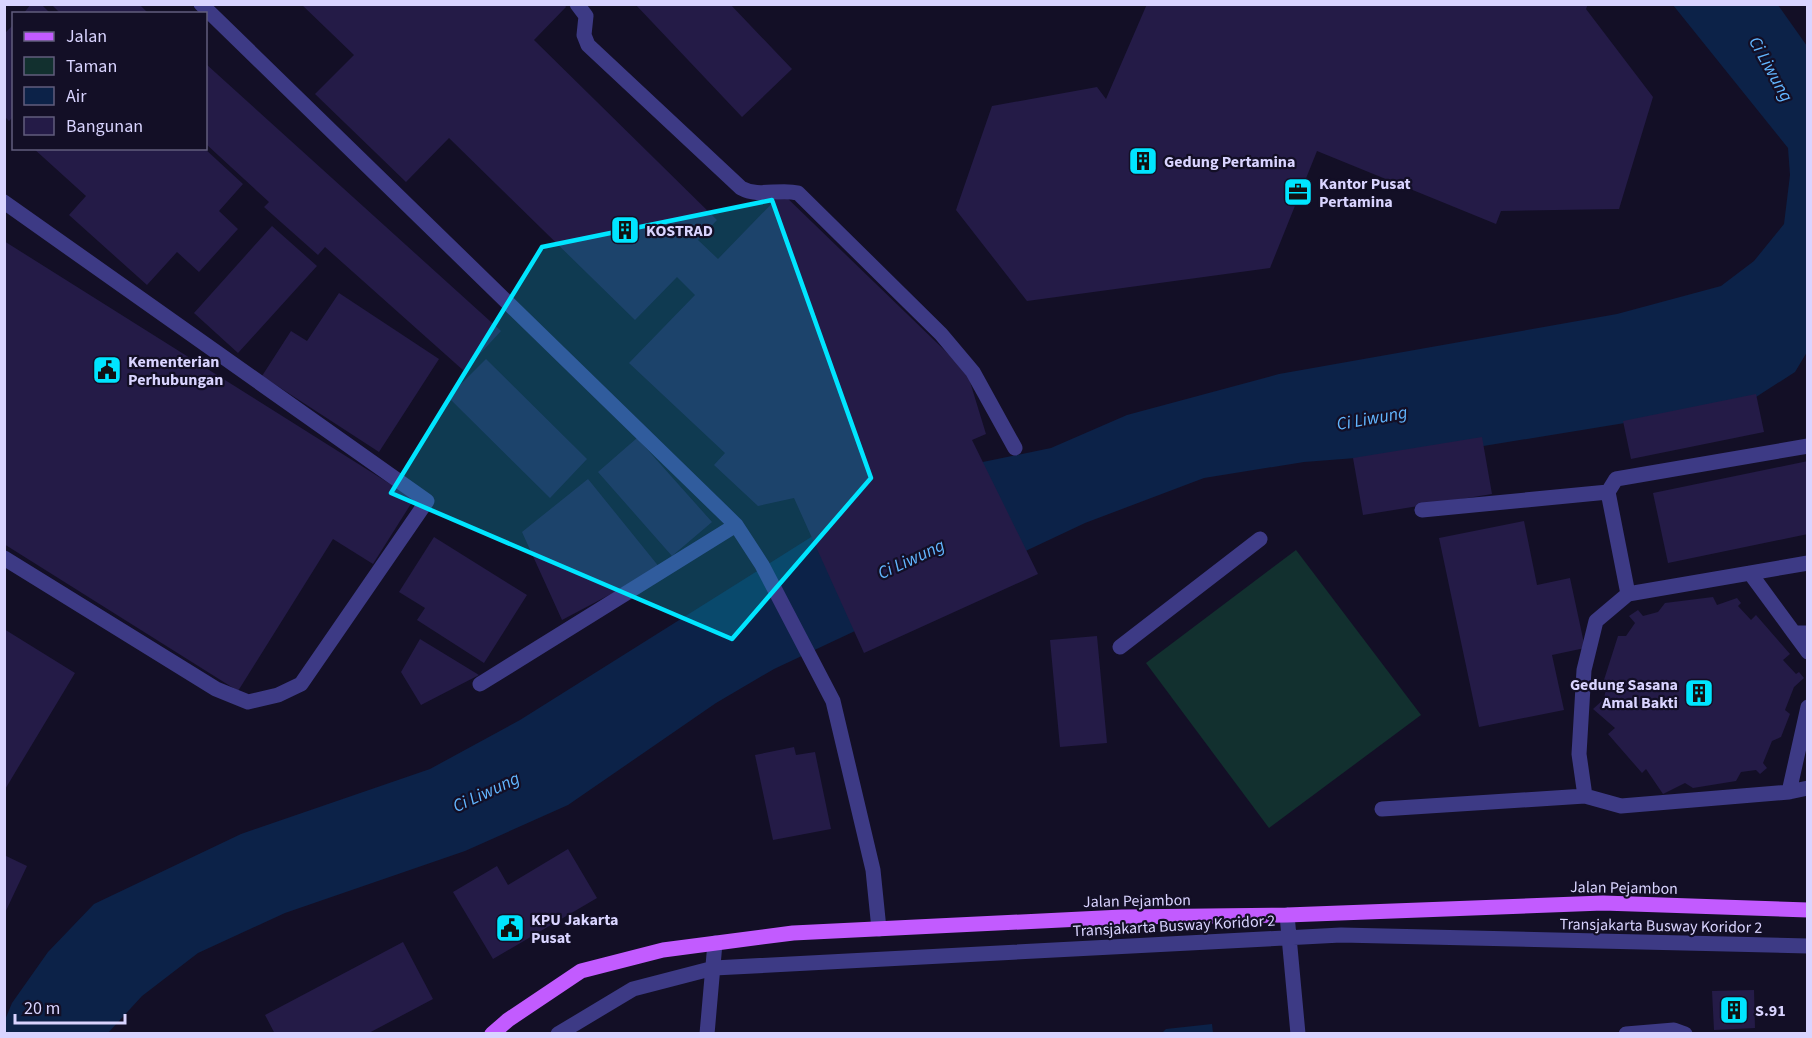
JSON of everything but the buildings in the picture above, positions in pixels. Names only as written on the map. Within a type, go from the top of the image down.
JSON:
[{"type":"main road","name":"Jalan Pejambon","points":[[492,1034],[508,1020],[581,971],[663,950],[793,933],[1122,917],[1287,915],[1604,903],[1808,910]]},
{"type":"lane","points":[[201,4],[736,525],[749,543],[833,701],[873,870],[879,929]]},
{"type":"lane","points":[[577,4],[586,16],[584,35],[588,45],[741,188],[752,194],[787,190],[798,193],[941,334],[974,372],[1015,448]]},
{"type":"lane","points":[[4,202],[427,501],[301,684],[278,695],[248,702],[216,689],[4,558]]},
{"type":"lane","points":[[1628,594],[1608,492],[1616,479],[1628,475],[1808,446]]},
{"type":"lane","points":[[1422,510],[1608,492]]},
{"type":"lane","points":[[480,684],[736,525]]},
{"type":"lane","points":[[1120,647],[1260,539]]},
{"type":"lane","points":[[1585,796],[1579,754],[1584,670],[1596,621],[1628,594],[1808,562]]},
{"type":"lane","points":[[1749,573],[1801,633],[1808,652]]},
{"type":"lane","points":[[1789,792],[1808,707]]},
{"type":"lane","points":[[1382,809],[1585,796],[1620,806],[1789,792],[1808,788]]},
{"type":"lane","points":[[1287,915],[1298,1034]]},
{"type":"lane","name":"Transjakarta Busway Koridor 2","points":[[558,1034],[633,989],[714,969],[1341,934],[1808,946]]},
{"type":"lane","points":[[707,1034],[715,943]]},
{"type":"lane","points":[[1626,1034],[1674,1030],[1685,1034]]},
{"type":"highlighted area","points":[[772,200],[871,478],[732,639],[391,493],[542,247]]},
{"type":"green space","points":[[1296,550],[1421,715],[1269,828],[1146,663]]},
{"type":"water","name":"Ci Liwung","points":[[1673,5],[1778,5],[1807,46],[1807,352],[1795,372],[1756,397],[1692,412],[1459,450],[1304,462],[1204,478],[1085,523],[774,669],[716,703],[568,805],[465,851],[285,913],[198,953],[142,996],[108,1033],[5,1034],[5,1020],[12,1003],[48,952],[94,904],[241,834],[430,769],[520,720],[905,478],[1051,448],[1127,415],[1279,374],[1617,314],[1721,286],[1754,261],[1784,224],[1790,175],[1788,148]]},
{"type":"water","points":[[1212,1024],[1213,1033],[1162,1033],[1166,1029]]},
{"type":"place","name":"Gedung Pertamina","points":[[1143,161]]},
{"type":"place","name":"Kantor Pusat Pertamina","points":[[1298,192]]},
{"type":"place","name":"KOSTRAD","points":[[625,230]]},
{"type":"place","name":"Kementerian Perhubungan","points":[[107,370]]},
{"type":"place","name":"Gedung Sasana Amal Bakti","points":[[1699,693]]},
{"type":"place","name":"KPU Jakarta Pusat","points":[[510,928]]},
{"type":"place","name":"S.91","points":[[1734,1010]]}]
